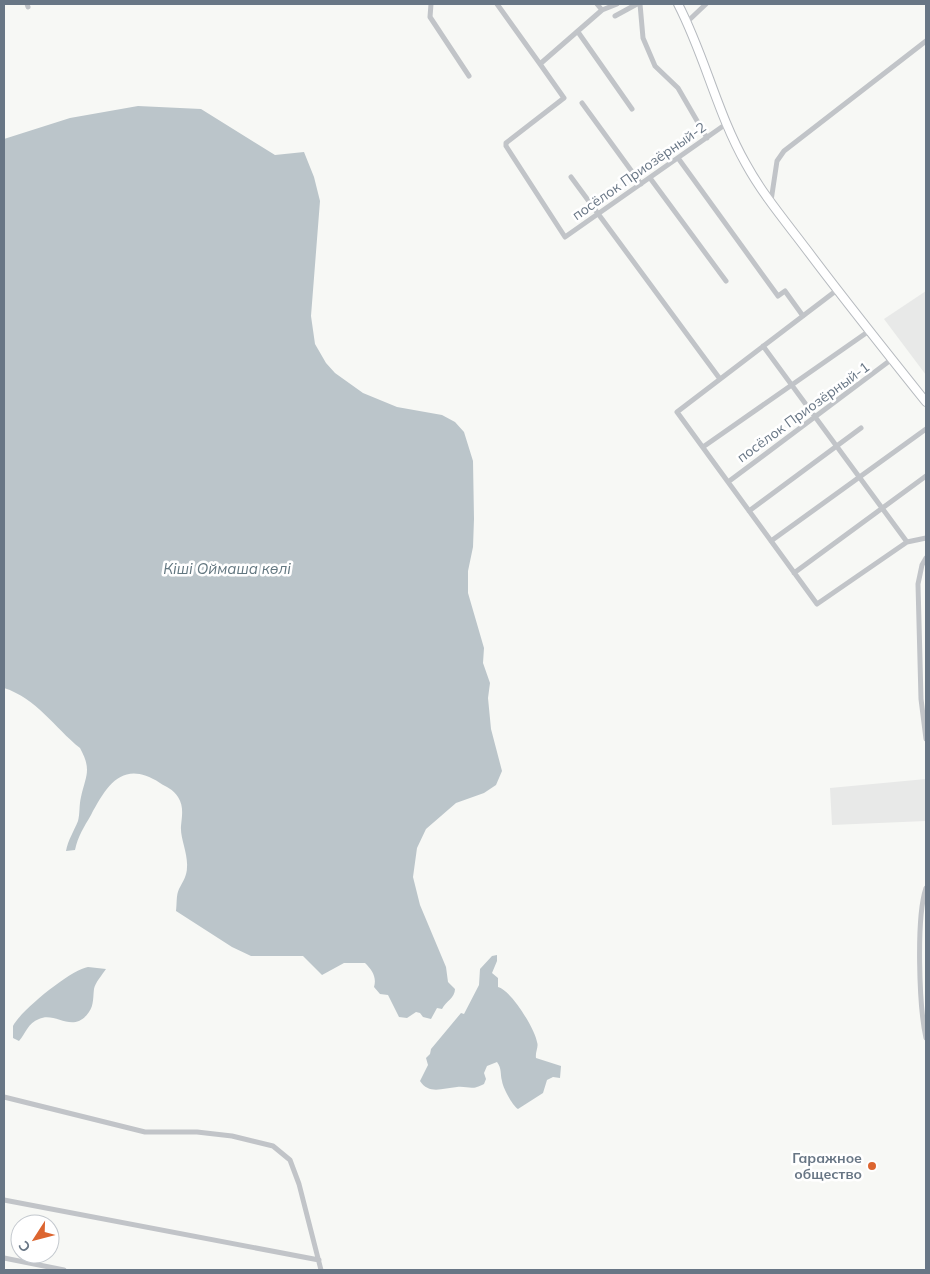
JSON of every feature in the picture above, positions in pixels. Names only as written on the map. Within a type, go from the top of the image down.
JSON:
[{"type":"street","points":[[431,4],[430,17],[470,76]]},
{"type":"street","points":[[497,4],[540,64],[602,10],[617,4]]},
{"type":"street","points":[[597,4],[602,10]]},
{"type":"street","points":[[615,16],[638,4],[643,38],[655,66],[678,88],[706,138]]},
{"type":"street","points":[[678,4],[688,22],[726,124],[747,166],[770,202],[926,402]]},
{"type":"street","points":[[688,22],[706,4]]},
{"type":"street","points":[[578,32],[632,109]]},
{"type":"street","points":[[770,202],[777,161],[784,152],[926,41]]},
{"type":"street","name":"посёлок Приозёрный-2","points":[[540,64],[564,98],[506,143],[506,146],[565,237],[726,124]]},
{"type":"street","points":[[582,103],[641,184]]},
{"type":"street","points":[[678,158],[778,296],[785,291],[803,316]]},
{"type":"street","points":[[571,177],[720,380]]},
{"type":"street","points":[[650,178],[726,281]]},
{"type":"street","points":[[837,290],[677,412],[817,604],[907,542],[926,538]]},
{"type":"street","points":[[703,447],[869,331]]},
{"type":"street","points":[[764,346],[907,542]]},
{"type":"street","name":"посёлок Приозёрный-1","points":[[728,482],[892,359]]},
{"type":"street","points":[[749,512],[861,428]]},
{"type":"street","points":[[771,541],[926,429]]},
{"type":"street","points":[[794,573],[926,476]]},
{"type":"street","points":[[926,558],[922,565],[918,584],[921,699],[926,739]]},
{"type":"street","points":[[926,888],[923,898],[920,938],[926,1038]]},
{"type":"street","points":[[4,1097],[145,1132],[197,1132],[232,1136],[274,1146],[290,1160],[299,1184],[321,1270]]},
{"type":"street","points":[[4,1200],[319,1260]]},
{"type":"street","points":[[4,1258],[64,1270]]},
{"type":"shaded area","points":[[926,291],[926,375],[884,319]]},
{"type":"shaded area","points":[[926,779],[926,821],[832,825],[830,788]]},
{"type":"water","name":"Кіші Оймаша көлi","points":[[138,106],[201,109],[275,155],[304,152],[314,177],[320,201],[311,316],[315,344],[326,363],[335,373],[363,393],[397,407],[442,415],[455,422],[464,432],[473,461],[473,547],[468,571],[468,593],[484,648],[483,663],[490,683],[488,698],[491,729],[502,771],[496,785],[484,793],[456,803],[426,829],[417,848],[413,877],[420,905],[446,967],[448,982],[455,989],[452,997],[442,1009],[437,1008],[431,1019],[423,1017],[420,1013],[416,1012],[407,1018],[399,1017],[388,995],[380,994],[374,987],[375,980],[373,974],[365,963],[344,963],[322,975],[303,956],[251,956],[232,947],[176,911],[178,891],[186,876],[187,867],[181,831],[181,804],[172,790],[147,776],[126,775],[110,785],[84,828],[75,850],[66,851],[79,818],[80,800],[87,772],[84,756],[80,748],[36,706],[4,688],[4,139],[70,118]]},
{"type":"water","points":[[497,955],[497,961],[492,973],[498,978],[498,987],[516,1002],[532,1028],[537,1044],[536,1058],[561,1066],[560,1078],[553,1077],[547,1080],[543,1093],[518,1109],[504,1088],[497,1062],[487,1066],[484,1073],[486,1079],[484,1084],[476,1087],[432,1089],[420,1081],[428,1065],[426,1058],[430,1054],[431,1049],[461,1013],[464,1014],[479,985],[480,969],[492,956]]},
{"type":"water","points":[[88,967],[106,969],[95,987],[91,1009],[83,1019],[71,1022],[45,1017],[35,1021],[19,1041],[13,1038],[13,1026],[26,1010],[59,982]]},
{"type":"place","name":"Гаражное общество","points":[[872,1166]]}]
